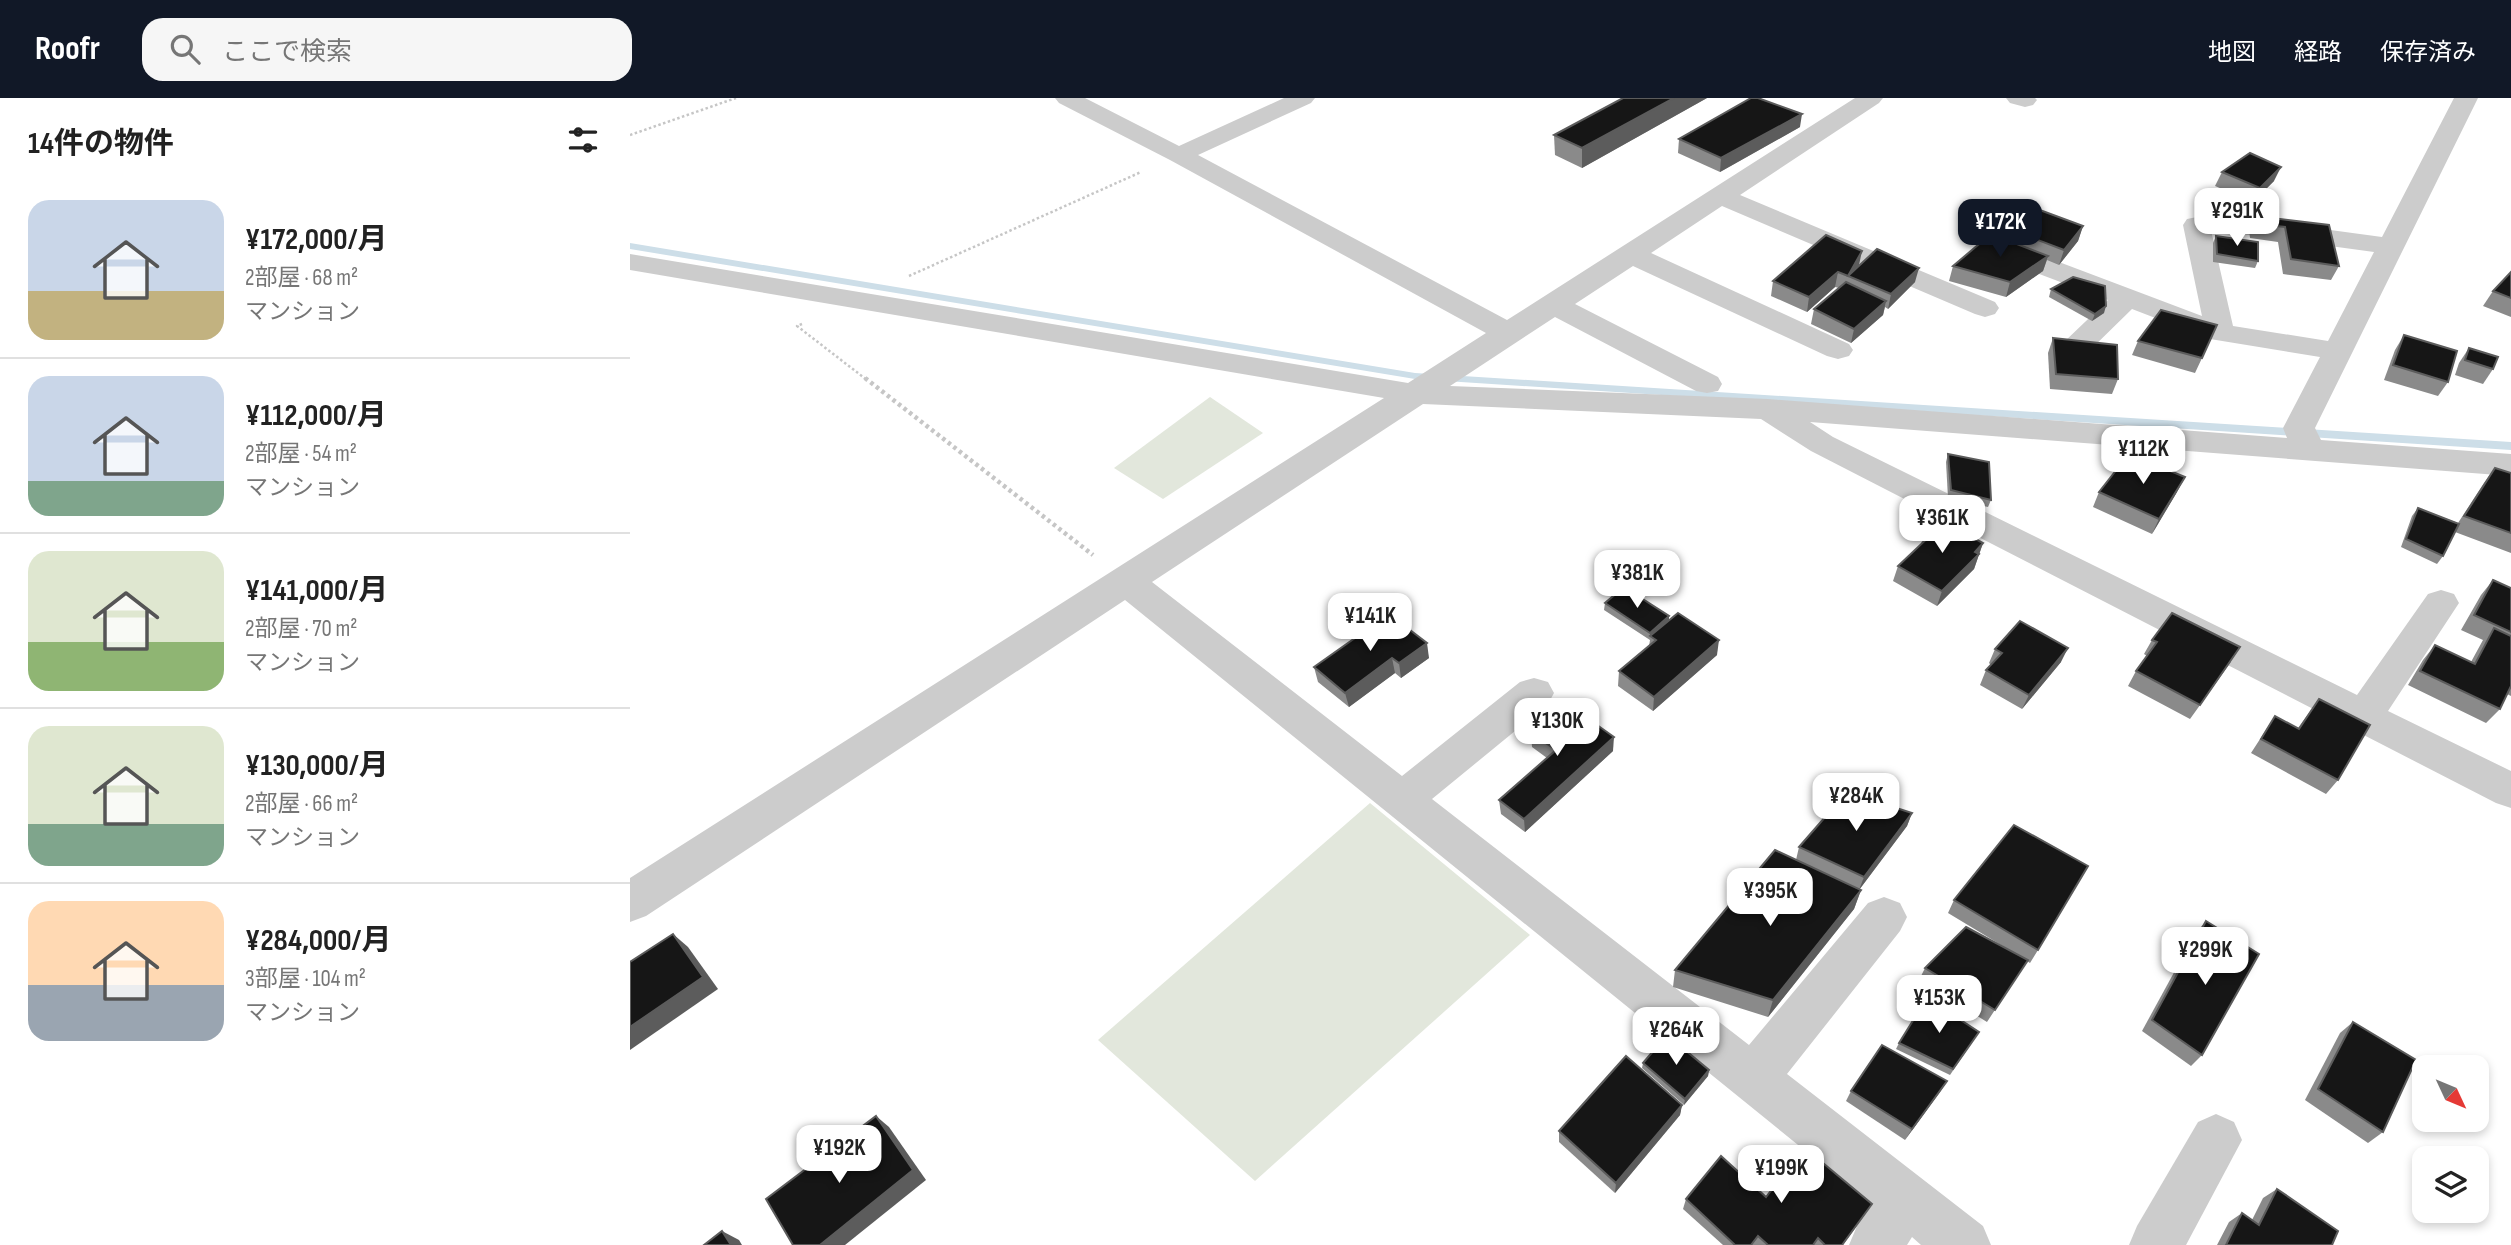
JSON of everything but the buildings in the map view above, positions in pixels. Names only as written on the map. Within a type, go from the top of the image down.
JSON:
[{"type":"street","points":[[1067,98],[1179,155],[1509,333]]},
{"type":"street","points":[[1179,155],[1303,98]]},
{"type":"street","points":[[630,902],[1871,98]]},
{"type":"street","points":[[2304,438],[2337,351],[2466,98]]},
{"type":"street","points":[[1801,117],[1827,127]]},
{"type":"street","points":[[1720,196],[1985,308]]},
{"type":"street","points":[[2220,333],[2196,225],[2212,222],[2390,247]]},
{"type":"street","points":[[1987,244],[2220,333],[2337,351]]},
{"type":"street","points":[[1630,254],[1838,350]]},
{"type":"street","points":[[630,262],[1417,394],[1768,409],[2304,438],[2511,465]]},
{"type":"street","points":[[2074,349],[2127,298]]},
{"type":"street","points":[[1553,304],[1707,384]]},
{"type":"street","points":[[1768,409],[1822,444],[2511,792]]},
{"type":"street","points":[[1126,582],[1964,1245]]},
{"type":"street","points":[[2363,717],[2441,603]]},
{"type":"street","points":[[1402,800],[1534,693]]},
{"type":"street","points":[[1753,1078],[1884,918]]},
{"type":"street","points":[[2156,1245],[2216,1140]]},
{"type":"street","points":[[1876,1245],[1906,1199]]},
{"type":"path","points":[[630,135],[736,98]]},
{"type":"shaded area","points":[[1210,397],[1263,433],[1163,499],[1114,468]]},
{"type":"shaded area","points":[[1370,803],[1530,935],[1255,1181],[1098,1040]]},
{"type":"waterway","points":[[630,246],[1415,376],[2511,446]]}]
